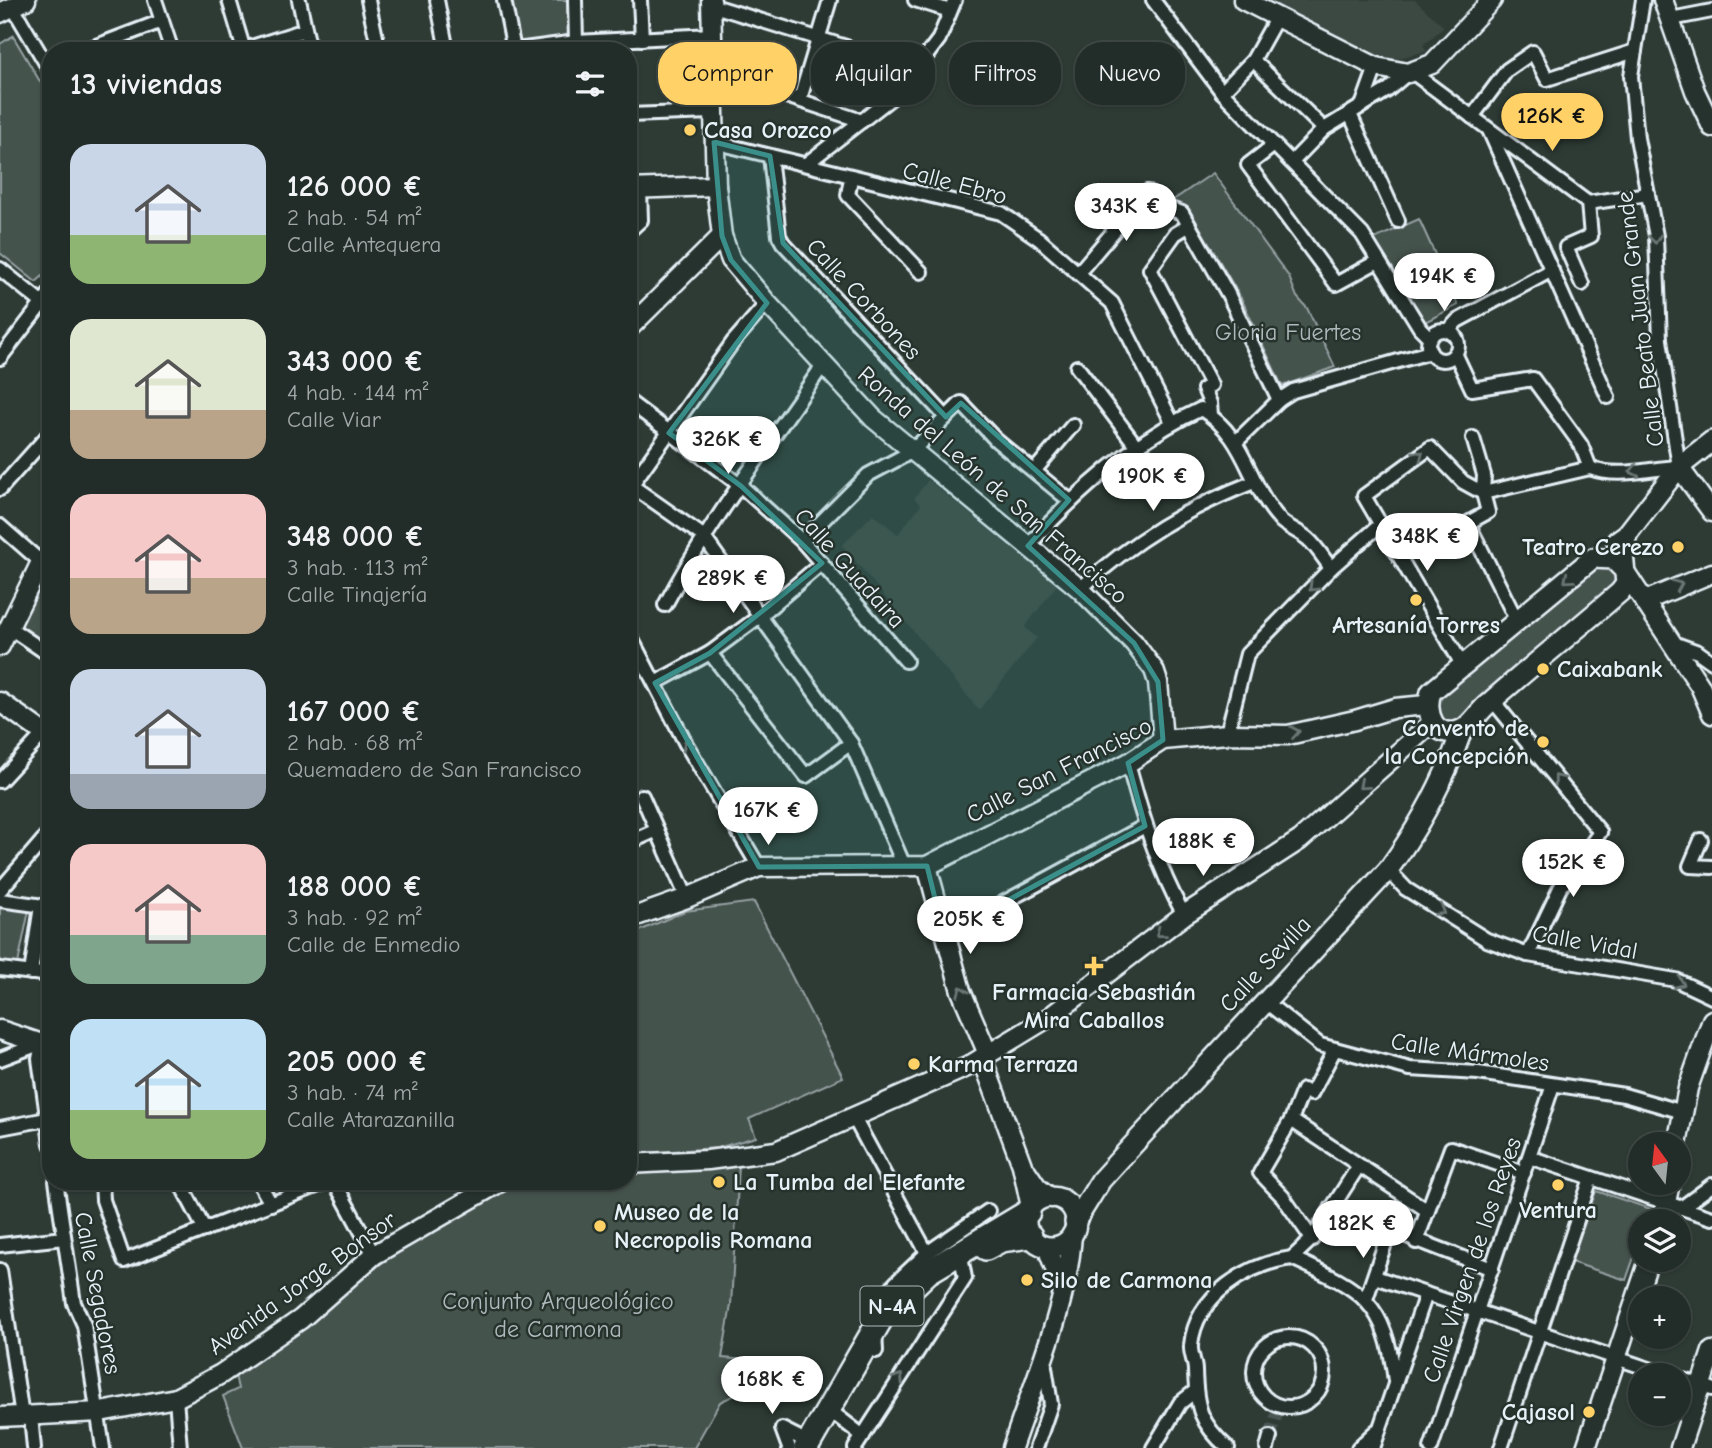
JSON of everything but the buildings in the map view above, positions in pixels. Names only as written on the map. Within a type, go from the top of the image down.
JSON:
[{"type":"highway","name":"N-4A","points":[[812,1445],[904,1293],[928,1272],[1030,1209]]},
{"type":"highway","name":"N-4A","points":[[812,1445],[837,1416],[875,1340],[935,1280],[1001,1240],[1039,1242]]},
{"type":"main road","points":[[1627,534],[1623,553],[1626,584],[1620,592],[1497,699],[1441,722],[1431,692],[1593,558],[1627,534],[1679,467],[1712,442]]},
{"type":"main road","points":[[1593,558],[1613,559],[1624,570]]},
{"type":"main road","name":"Calle Sevilla","points":[[1101,1180],[1388,870],[1415,832],[1448,770],[1441,722]]},
{"type":"main road","points":[[1101,1180],[1062,1244],[1039,1242],[1026,1224],[1030,1209],[1101,1180]]},
{"type":"main road","points":[[1054,1198],[1070,1207],[1074,1228]]},
{"type":"street","points":[[155,0],[169,42]]},
{"type":"street","points":[[229,0],[239,42]]},
{"type":"street","points":[[299,0],[308,42]]},
{"type":"street","points":[[369,0],[377,42]]},
{"type":"street","points":[[437,0],[445,42]]},
{"type":"street","points":[[505,0],[511,42]]},
{"type":"street","points":[[575,0],[576,41]]},
{"type":"street","points":[[640,0],[642,38]]},
{"type":"street","points":[[800,99],[830,0]]},
{"type":"street","points":[[915,0],[953,6],[935,44]]},
{"type":"street","points":[[1153,0],[1223,92],[1362,234],[1420,328],[1429,337],[1430,352]]},
{"type":"street","points":[[1242,0],[1376,67],[1410,73],[1588,203],[1648,194]]},
{"type":"street","points":[[1292,162],[1324,129],[1388,90],[1410,73],[1432,64],[1492,0]]},
{"type":"street","name":"Calle Beato Juan Grande","points":[[1643,0],[1631,76],[1656,236],[1660,340],[1679,467]]},
{"type":"street","points":[[1663,0],[1695,91],[1712,127]]},
{"type":"street","points":[[711,3],[832,42]]},
{"type":"street","name":"Ronda del León de San Francisco","points":[[711,3],[712,42]]},
{"type":"street","points":[[13,6],[42,54]]},
{"type":"street","points":[[1671,19],[1712,11]]},
{"type":"street","points":[[1223,92],[1253,61],[1276,17]]},
{"type":"street","points":[[107,42],[162,21]]},
{"type":"street","points":[[265,42],[305,30]]},
{"type":"street","points":[[572,42],[712,35]]},
{"type":"street","points":[[1472,117],[1507,70],[1533,52],[1547,79],[1635,51]]},
{"type":"street","points":[[1253,61],[1324,129]]},
{"type":"street","points":[[1362,106],[1376,67]]},
{"type":"street","points":[[797,98],[862,121]]},
{"type":"street","name":"Ronda del León de San Francisco","points":[[713,105],[716,186],[722,236],[731,260],[823,365],[911,452],[1080,589],[1134,643],[1154,670],[1163,740]]},
{"type":"street","points":[[806,164],[882,105]]},
{"type":"street","points":[[637,115],[713,111]]},
{"type":"street","points":[[1350,114],[1398,221]]},
{"type":"street","points":[[1489,129],[1608,397]]},
{"type":"street","name":"Calle Ebro","points":[[714,142],[1001,213],[1079,272],[1112,303],[1172,422]]},
{"type":"street","points":[[1274,145],[1248,165],[1336,284],[1378,261]]},
{"type":"street","name":"Calle Corbones","points":[[770,156],[779,236],[783,243],[946,417]]},
{"type":"street","points":[[851,178],[848,195],[921,272]]},
{"type":"street","points":[[637,189],[716,186]]},
{"type":"street","points":[[1079,272],[1147,192],[1165,206],[1182,213],[1228,294],[1279,400]]},
{"type":"street","points":[[637,202],[641,220],[637,224]]},
{"type":"street","points":[[1582,284],[1566,247],[1591,236],[1588,203]]},
{"type":"street","points":[[1188,226],[1175,234],[1150,269],[1211,385],[1204,389],[1210,402],[1211,415]]},
{"type":"street","points":[[637,320],[722,236]]},
{"type":"street","points":[[0,269],[42,304]]},
{"type":"street","points":[[1448,331],[1457,321],[1552,270]]},
{"type":"street","points":[[637,478],[733,342],[767,303]]},
{"type":"street","points":[[0,357],[42,311]]},
{"type":"street","points":[[1429,337],[1439,330],[1448,331],[1457,341],[1455,354],[1472,389],[1533,379],[1581,445],[1590,468]]},
{"type":"street","points":[[1237,441],[1279,400],[1293,391],[1430,352],[1442,360],[1455,354]]},
{"type":"street","points":[[666,605],[703,536],[741,486],[823,365]]},
{"type":"street","points":[[1077,366],[1138,448]]},
{"type":"street","points":[[802,541],[868,475],[911,452],[961,403],[996,440],[1069,500]]},
{"type":"street","name":"Calle Guadaira","points":[[637,408],[741,486],[802,541],[906,661]]},
{"type":"street","points":[[1028,547],[1069,500],[1172,422],[1201,409],[1226,427],[1237,441],[1254,482],[1282,522],[1308,539],[1331,568]]},
{"type":"street","points":[[1035,470],[1073,425]]},
{"type":"street","points":[[1472,438],[1484,475],[1483,493],[1489,512],[1468,523],[1517,621]]},
{"type":"street","points":[[0,489],[42,442]]},
{"type":"street","points":[[1463,666],[1364,496],[1430,448],[1463,482],[1483,493],[1590,468],[1617,475],[1647,468],[1679,467],[1712,512]]},
{"type":"street","points":[[1080,589],[1119,553],[1207,500],[1254,482]]},
{"type":"street","points":[[637,493],[703,536],[851,743],[905,868]]},
{"type":"street","points":[[1227,734],[1247,654],[1331,568],[1381,524]]},
{"type":"street","points":[[0,526],[42,555]]},
{"type":"street","points":[[655,683],[710,653],[760,616],[822,564]]},
{"type":"street","points":[[0,646],[42,566]]},
{"type":"street","points":[[1624,570],[1699,686],[1712,714]]},
{"type":"street","points":[[1645,601],[1712,573]]},
{"type":"street","points":[[10,628],[42,650]]},
{"type":"street","points":[[1672,643],[1698,652],[1712,662]]},
{"type":"street","points":[[637,649],[686,744],[759,867]]},
{"type":"street","points":[[710,653],[806,776],[851,743]]},
{"type":"street","points":[[1497,699],[1497,707],[1600,832],[1560,888],[1528,955]]},
{"type":"street","points":[[0,702],[42,732]]},
{"type":"street","name":"Calle San Francisco","points":[[927,866],[1128,763],[1163,740],[1227,734],[1288,734],[1355,720],[1395,708],[1441,722]]},
{"type":"street","points":[[637,1163],[776,1152],[985,1056],[1051,1016],[1231,881],[1300,840],[1441,722]]},
{"type":"street","points":[[0,781],[42,741]]},
{"type":"street","points":[[1128,763],[1145,826],[1163,877],[1184,915]]},
{"type":"street","points":[[642,796],[687,898]]},
{"type":"street","points":[[944,934],[1145,826]]},
{"type":"street","points":[[637,839],[657,830]]},
{"type":"street","points":[[1701,841],[1690,866],[1712,867]]},
{"type":"street","points":[[0,890],[42,844]]},
{"type":"street","points":[[637,916],[759,867],[927,866],[961,991],[1022,1165],[1030,1209]]},
{"type":"street","name":"Calle Vidal","points":[[1388,870],[1406,889],[1487,940],[1528,955],[1676,980],[1712,997]]},
{"type":"street","points":[[0,900],[42,906]]},
{"type":"street","points":[[31,973],[42,925]]},
{"type":"street","points":[[0,969],[42,974]]},
{"type":"street","name":"Calle Mármoles","points":[[1266,1002],[1320,1045],[1410,1069],[1478,1073],[1624,1095],[1683,1112]]},
{"type":"street","points":[[1679,1132],[1712,1020]]},
{"type":"street","points":[[0,1030],[42,1051]]},
{"type":"street","points":[[1312,1239],[1283,1197],[1260,1173],[1291,1120],[1303,1090],[1311,1094],[1335,1049]]},
{"type":"street","points":[[0,1059],[42,1054]]},
{"type":"street","name":"Calle Virgen de los Reyes","points":[[1431,1448],[1553,1085]]},
{"type":"street","points":[[855,1118],[927,1252]]},
{"type":"street","points":[[0,1128],[42,1120]]},
{"type":"street","points":[[1291,1120],[1428,1212]]},
{"type":"street","points":[[1416,1242],[1451,1148],[1524,1173]]},
{"type":"street","points":[[1529,1157],[1712,1218]]},
{"type":"street","points":[[1022,1165],[1037,1187],[1054,1198]]},
{"type":"street","points":[[1228,1448],[1206,1423],[1194,1391],[1192,1341],[1213,1299],[1244,1272],[1267,1263],[1292,1258],[1312,1239],[1358,1167]]},
{"type":"street","points":[[1501,1448],[1591,1178]]},
{"type":"street","points":[[1671,1209],[1712,1185]]},
{"type":"street","name":"Calle Segadores","points":[[57,1190],[74,1303],[84,1325],[100,1412],[103,1448]]},
{"type":"street","points":[[102,1190],[103,1200],[124,1261],[308,1190]]},
{"type":"street","points":[[184,1190],[205,1230]]},
{"type":"street","points":[[263,1190],[271,1205]]},
{"type":"street","points":[[336,1190],[374,1255]]},
{"type":"street","name":"Avenida Jorge Bonsor","points":[[0,1417],[100,1412],[176,1398],[221,1374],[301,1319],[374,1255],[486,1190]]},
{"type":"street","points":[[1672,1195],[1674,1205]]},
{"type":"street","points":[[1332,1207],[1389,1232],[1492,1269]]},
{"type":"street","points":[[875,1340],[881,1298],[927,1252],[988,1211]]},
{"type":"street","points":[[1012,1448],[1063,1291],[1071,1261],[1074,1228]]},
{"type":"street","points":[[1366,1299],[1389,1232]]},
{"type":"street","points":[[0,1245],[64,1238]]},
{"type":"street","points":[[1039,1242],[1063,1291]]},
{"type":"street","points":[[1292,1258],[1345,1282],[1366,1299],[1386,1336],[1395,1381]]},
{"type":"street","points":[[855,1448],[965,1278],[961,1262]]},
{"type":"street","points":[[0,1270],[2,1302],[34,1448]]},
{"type":"street","points":[[1586,1448],[1645,1272]]},
{"type":"street","points":[[1375,1277],[1633,1363]]},
{"type":"street","points":[[1373,1448],[1426,1294]]},
{"type":"street","points":[[1300,1338],[1320,1354],[1324,1368],[1323,1384],[1306,1403],[1279,1408],[1258,1389],[1254,1374],[1256,1361],[1262,1350],[1275,1340],[1300,1338]]},
{"type":"street","points":[[1680,1448],[1706,1387],[1712,1351]]},
{"type":"street","points":[[1036,1448],[1051,1404],[1043,1354]]},
{"type":"street","points":[[1153,1448],[1180,1403],[1194,1391]]},
{"type":"street","points":[[176,1398],[180,1448]]},
{"type":"street","points":[[837,1416],[863,1436]]},
{"type":"street","points":[[1358,1448],[1379,1428]]},
{"type":"street","points":[[789,1448],[782,1429],[812,1445]]},
{"type":"highlighted area","points":[[714,142],[770,156],[783,243],[946,417],[961,403],[1069,500],[1028,546],[1134,643],[1158,682],[1163,740],[1128,763],[1145,826],[944,935],[927,866],[759,867],[655,683],[710,653],[822,563],[741,486],[669,433],[767,303],[731,260],[722,236]]},
{"type":"shaded area","points":[[1264,0],[1415,0],[1444,27],[1423,45],[1427,51],[1391,60],[1362,51]]},
{"type":"shaded area","points":[[928,480],[1057,585],[1025,627],[1037,638],[979,710],[842,545],[873,514],[898,534],[921,505],[914,498]]},
{"type":"green space","points":[[505,0],[575,0],[576,42],[513,42]]},
{"type":"green space","points":[[13,36],[42,85],[42,277],[36,282],[0,253],[0,44]]},
{"type":"green space","name":"Gloria Fuertes","points":[[1213,173],[1289,277],[1335,367],[1282,386],[1242,300],[1189,209],[1169,203]]},
{"type":"green space","points":[[1419,219],[1458,305],[1423,323],[1372,240]]},
{"type":"green space","points":[[1608,562],[1621,579],[1459,725],[1438,721],[1436,695],[1595,563]]},
{"type":"green space","points":[[42,581],[42,641],[19,624]]},
{"type":"green space","points":[[754,902],[843,1077],[749,1119],[756,1137],[717,1148],[637,1153],[637,932],[685,911]]},
{"type":"green space","points":[[0,903],[29,910],[18,964],[0,963]]},
{"type":"green space","name":"Conjunto Arqueológico de Carmona","points":[[739,1165],[731,1305],[722,1358],[746,1360],[747,1389],[720,1402],[694,1448],[243,1448],[223,1396],[238,1389],[235,1375],[292,1337],[383,1262],[503,1190],[637,1190],[637,1171]]},
{"type":"green space","points":[[1596,1191],[1651,1209],[1628,1209],[1629,1272],[1626,1280],[1571,1262]]},
{"type":"tunnel","points":[[1270,1437],[1278,1410]]},
{"type":"place","name":"Casa Orozco","points":[[690,130]]},
{"type":"place","name":"Teatro Cerezo","points":[[1678,547]]},
{"type":"place","name":"Artesanía Torres","points":[[1416,600]]},
{"type":"place","name":"Caixabank","points":[[1543,669]]},
{"type":"place","name":"Convento de la Concepción","points":[[1543,742]]},
{"type":"place","name":"Farmacia Sebastián Mira Caballos","points":[[1094,966]]},
{"type":"place","name":"Karma Terraza","points":[[914,1064]]},
{"type":"place","name":"La Tumba del Elefante","points":[[719,1182]]},
{"type":"place","name":"Ventura","points":[[1558,1185]]},
{"type":"place","name":"Museo de la Necropolis Romana","points":[[600,1226]]},
{"type":"place","name":"Silo de Carmona","points":[[1027,1280]]},
{"type":"place","name":"Cajasol","points":[[1589,1412]]}]
